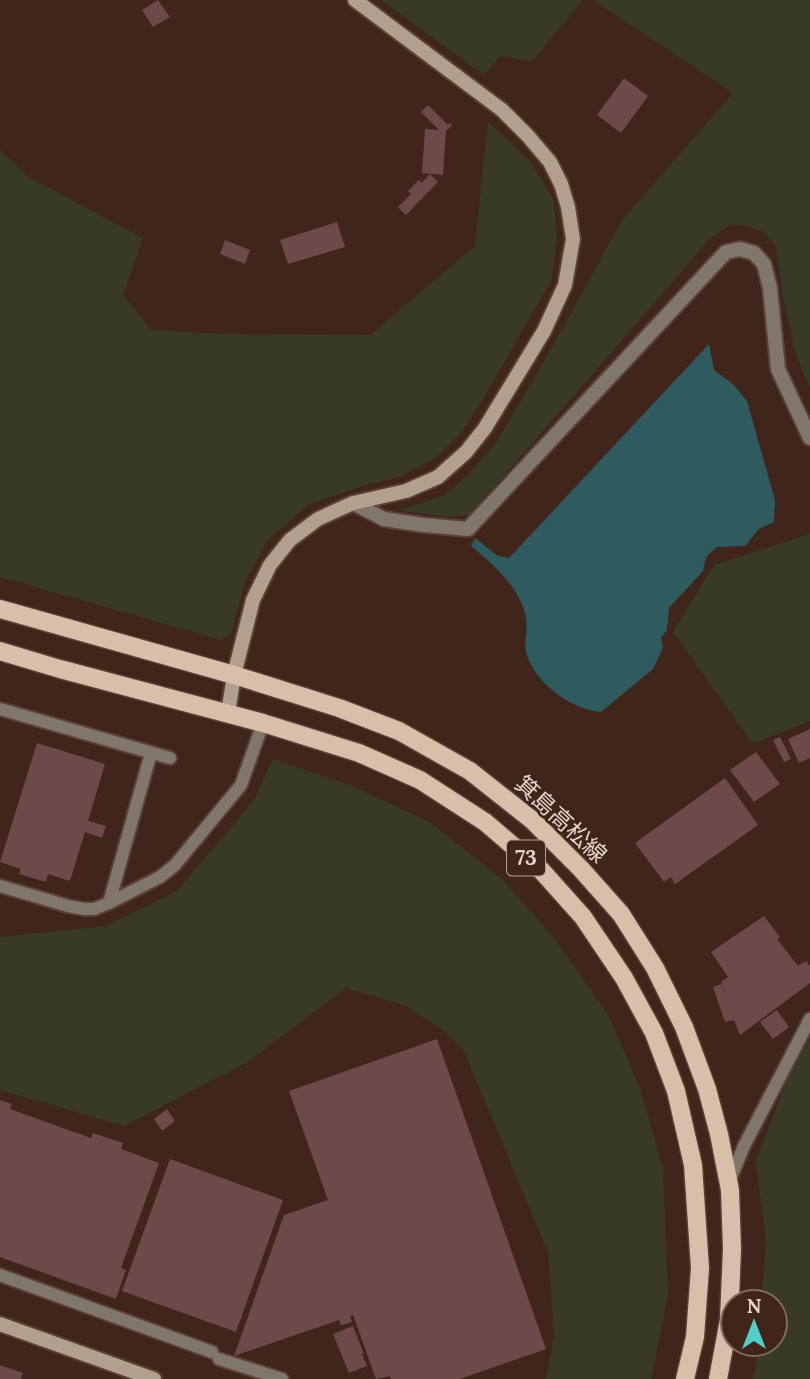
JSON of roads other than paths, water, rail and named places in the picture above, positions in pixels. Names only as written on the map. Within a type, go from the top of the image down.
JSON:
[{"type":"main road","name":"箕島高松線","points":[[0,609],[234,675],[340,708],[399,731],[470,771],[531,820],[581,869],[621,914],[655,968],[684,1027],[707,1088],[729,1182],[732,1249],[729,1320],[718,1379]]},
{"type":"main road","name":"73","points":[[0,651],[264,723],[359,753],[420,780],[485,822],[541,870],[583,917],[624,978],[654,1033],[676,1091],[693,1165],[700,1268],[695,1337],[685,1379]]},
{"type":"street","points":[[228,713],[234,675],[253,600],[270,565],[290,540],[318,519],[354,503],[405,491],[438,477],[466,452],[485,428],[544,331],[565,285],[573,239],[568,207],[550,162],[502,110],[355,0]]},
{"type":"street","points":[[354,503],[384,519],[468,529],[726,251],[740,249],[754,253],[764,264],[771,288],[778,369],[810,438]]},
{"type":"street","points":[[0,1324],[154,1379]]},
{"type":"lane","points":[[0,709],[170,758]]},
{"type":"lane","points":[[0,886],[68,906],[94,909],[160,877],[175,865],[241,785],[264,723]]},
{"type":"lane","points":[[109,903],[151,754]]},
{"type":"lane","points":[[729,1182],[744,1146],[810,1019]]},
{"type":"lane","points":[[0,1275],[282,1379]]},
{"type":"water","points":[[709,344],[714,370],[733,384],[747,401],[775,500],[774,522],[759,529],[745,546],[717,547],[706,557],[703,571],[669,608],[667,630],[661,638],[663,648],[653,669],[601,712],[577,706],[554,692],[536,673],[526,651],[526,618],[516,593],[488,560],[471,546],[475,538],[498,556],[509,558]]}]
